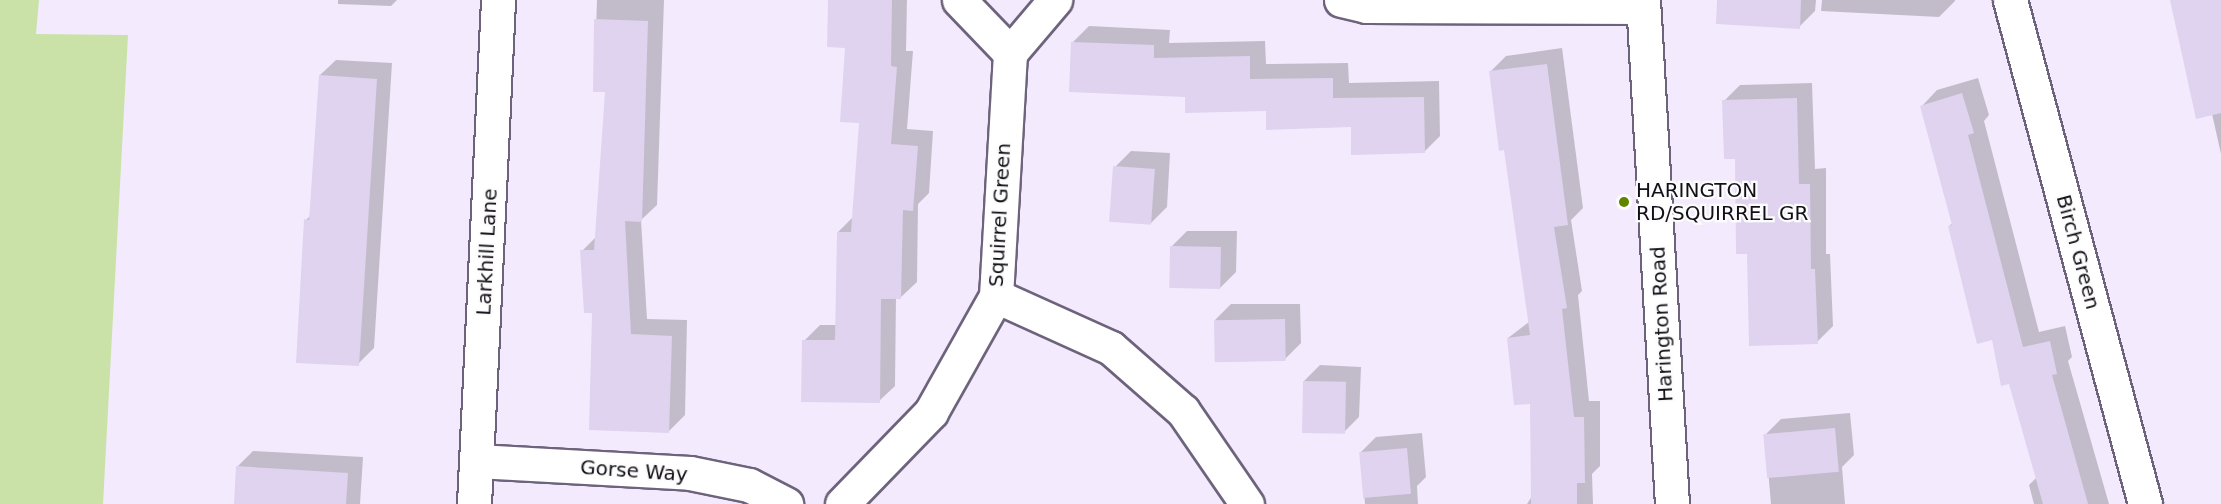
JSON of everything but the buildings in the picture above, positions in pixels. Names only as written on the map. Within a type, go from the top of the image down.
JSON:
[{"type":"street","name":"Larkhill Lane","points":[[474,504],[498,0]]},
{"type":"street","points":[[959,0],[1010,53],[1055,0]]},
{"type":"street","points":[[1341,0],[1366,6],[1643,3]]},
{"type":"street","name":"Birch Green","points":[[2010,0],[2145,504]]},
{"type":"street","name":"Harington Road","points":[[1643,3],[1672,504]]},
{"type":"street","name":"Squirrel Green","points":[[842,504],[932,412],[996,297],[1010,53]]},
{"type":"street","points":[[996,297],[1111,348],[1183,411],[1247,504]]},
{"type":"street","name":"Gorse Way","points":[[477,461],[690,473],[749,485],[786,504]]},
{"type":"green space","points":[[0,0],[39,0],[36,34],[128,35],[103,504],[0,504]]},
{"type":"place","name":"HARINGTON RD/SQUIRREL GR","points":[[1624,202]]}]
